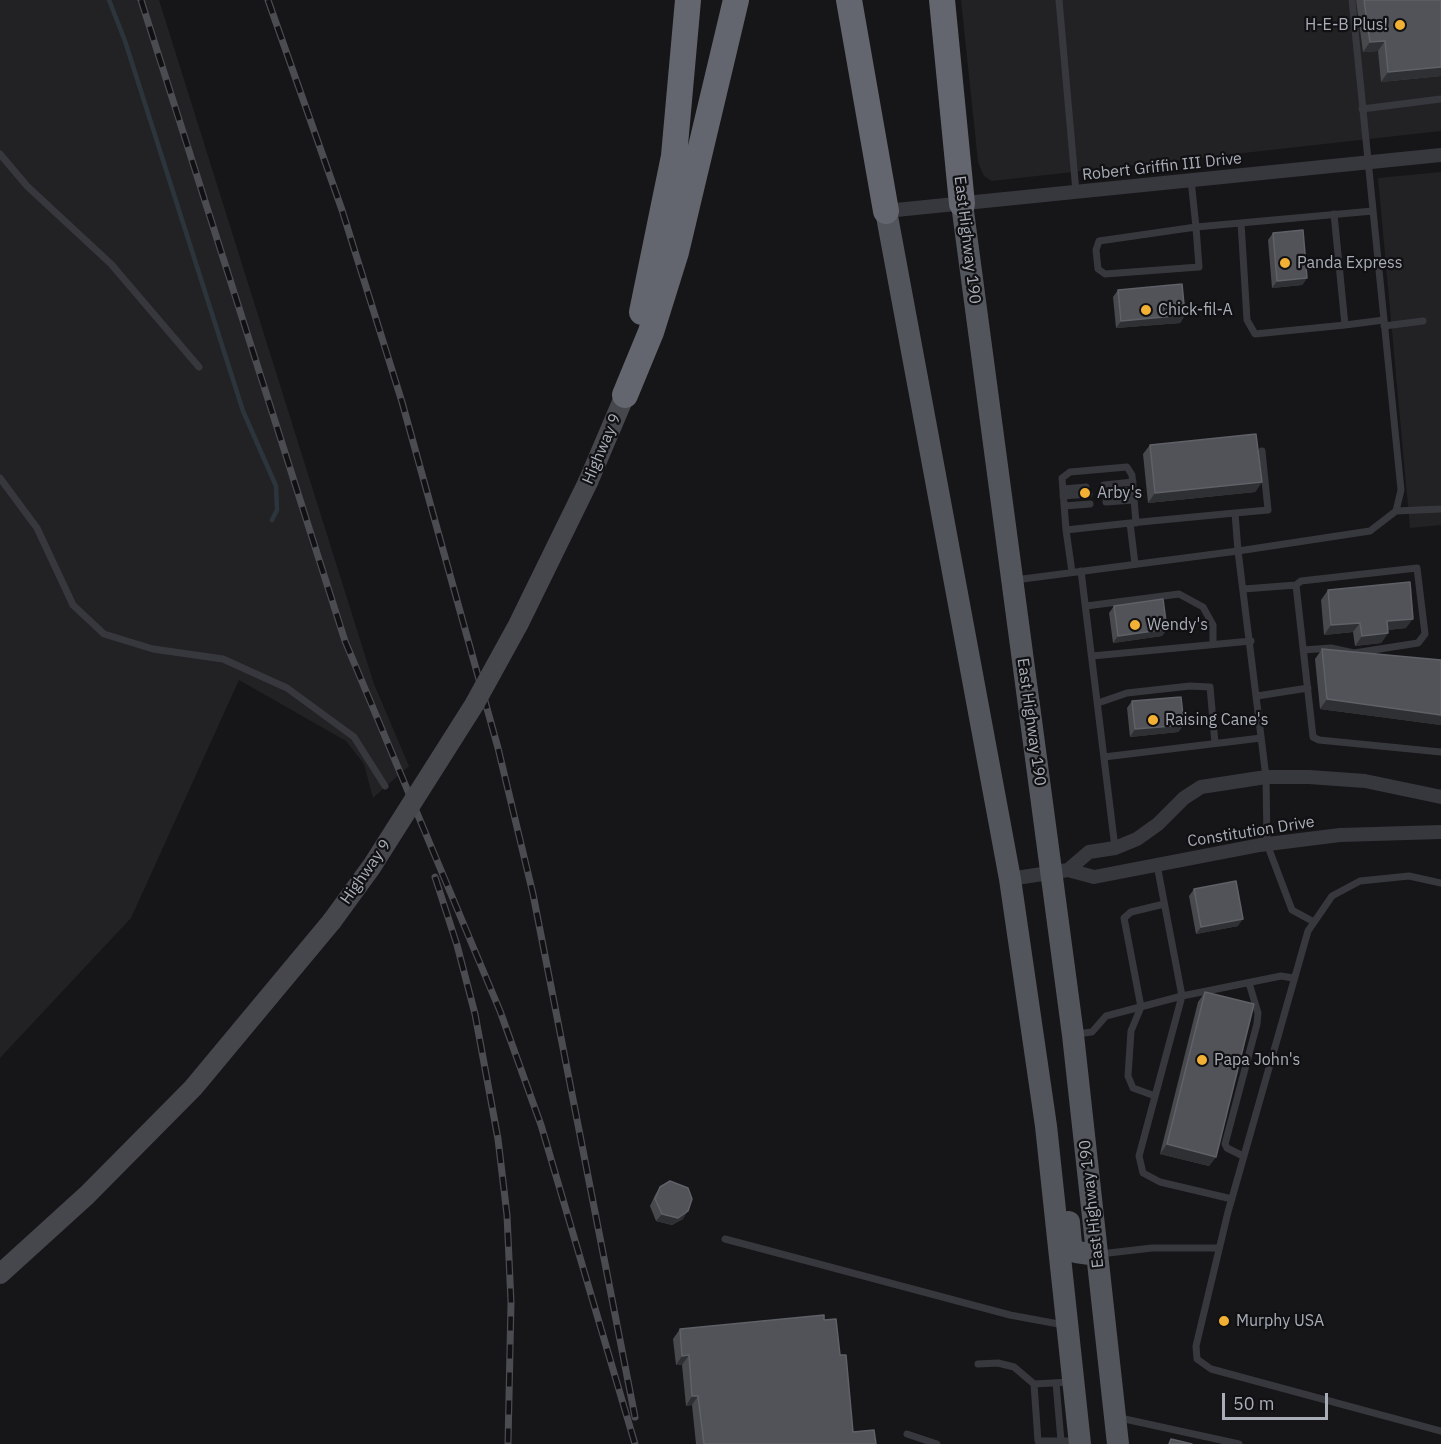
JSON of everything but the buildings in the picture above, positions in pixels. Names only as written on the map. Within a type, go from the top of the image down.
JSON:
[{"type":"highway","name":"Highway 9","points":[[626,395],[674,156],[688,0]]},
{"type":"highway","name":"Highway 9","points":[[626,395],[651,332],[676,252],[735,0]]},
{"type":"highway","points":[[849,0],[886,211]]},
{"type":"highway","name":"East Highway 190","points":[[942,0],[962,204]]},
{"type":"main road","name":"East Highway 190","points":[[962,204],[1012,580],[1059,872],[1073,1035],[1118,1444]]},
{"type":"main road","points":[[886,211],[1010,879],[1046,1126],[1066,1325],[1064,1382],[1074,1442]]},
{"type":"main road","name":"Highway 9","points":[[0,1274],[87,1195],[193,1088],[332,921],[372,866],[474,705],[518,625],[588,482],[626,395]]},
{"type":"main road","points":[[1046,1126],[1062,1155],[1071,1244],[1076,1252],[1097,1255]]},
{"type":"street","name":"Robert Griffin III Drive","points":[[886,211],[1441,155]]},
{"type":"street","name":"Constitution Drive","points":[[1059,872],[1089,852],[1115,848],[1137,839],[1158,824],[1184,798],[1202,787],[1266,777],[1365,781],[1441,797]]},
{"type":"street","name":"Constitution Drive","points":[[1010,879],[1059,872],[1094,877],[1267,844],[1340,835],[1441,832]]},
{"type":"lane","points":[[1059,0],[1076,192]]},
{"type":"lane","points":[[1352,0],[1401,490],[1396,511]]},
{"type":"lane","points":[[1362,109],[1441,99]]},
{"type":"lane","points":[[0,154],[27,186],[111,264],[199,367]]},
{"type":"lane","points":[[1191,180],[1196,227],[1199,267],[1105,274],[1098,269],[1100,242],[1196,227],[1373,211]]},
{"type":"lane","points":[[1334,214],[1345,325]]},
{"type":"lane","points":[[1241,223],[1247,320],[1255,334],[1345,325],[1423,321]]},
{"type":"lane","points":[[1066,530],[1268,510],[1262,451]]},
{"type":"lane","points":[[1072,572],[1062,478],[1070,472],[1127,467],[1132,474],[1135,564]]},
{"type":"lane","points":[[0,478],[37,528],[73,605],[104,634],[153,649],[223,659],[287,688],[354,737],[385,786]]},
{"type":"lane","points":[[1105,489],[1133,486]]},
{"type":"lane","points":[[1063,493],[1087,490]]},
{"type":"lane","points":[[1106,502],[1134,500]]},
{"type":"lane","points":[[1064,506],[1090,504]]},
{"type":"lane","points":[[1012,580],[1238,551],[1370,531],[1396,511],[1441,509]]},
{"type":"lane","points":[[1235,513],[1266,777],[1267,844],[1292,909],[1314,922]]},
{"type":"lane","points":[[1244,589],[1296,585],[1301,581],[1417,568],[1425,634],[1418,643],[1354,653],[1331,648],[1303,650]]},
{"type":"lane","points":[[1082,571],[1115,848]]},
{"type":"lane","points":[[1296,585],[1313,737],[1319,740],[1441,752]]},
{"type":"lane","points":[[1086,606],[1179,594],[1203,607],[1212,625],[1213,644]]},
{"type":"lane","points":[[1092,656],[1251,641]]},
{"type":"lane","points":[[1098,703],[1127,693],[1190,686],[1210,687],[1215,743]]},
{"type":"lane","points":[[1257,696],[1308,688]]},
{"type":"lane","points":[[1104,757],[1261,738]]},
{"type":"lane","points":[[1157,865],[1182,996],[1139,1156],[1143,1173],[1160,1182],[1232,1199]]},
{"type":"lane","points":[[1441,883],[1409,876],[1360,881],[1332,896],[1308,931],[1218,1248],[1196,1346],[1197,1359],[1211,1369],[1441,1431]]},
{"type":"lane","points":[[1155,1096],[1133,1088],[1128,1076],[1131,1031],[1141,1007],[1124,918],[1131,912],[1164,904]]},
{"type":"lane","points":[[1073,1035],[1092,1032],[1106,1016],[1182,996],[1281,976],[1293,978]]},
{"type":"lane","points":[[1243,1156],[1227,1148],[1225,1144],[1257,1024],[1258,1013],[1249,983]]},
{"type":"lane","points":[[725,1239],[1010,1315],[1066,1325]]},
{"type":"lane","points":[[1097,1255],[1152,1248],[1218,1248]]},
{"type":"lane","points":[[978,1364],[998,1363],[1014,1367],[1034,1384],[1064,1382]]},
{"type":"lane","points":[[1034,1384],[1038,1441],[1074,1442]]},
{"type":"lane","points":[[1115,1417],[1239,1444]]},
{"type":"lane","points":[[907,1434],[937,1444]]},
{"type":"shaded area","points":[[0,0],[159,0],[374,684],[409,766],[373,798],[364,764],[346,741],[239,680],[131,918],[0,1058]]},
{"type":"shaded area","points":[[961,0],[1441,0],[1441,131],[992,181],[984,176],[978,162]]},
{"type":"shaded area","points":[[1441,172],[1441,525],[1410,528],[1378,178]]},
{"type":"waterway","points":[[109,0],[125,41],[243,411],[276,486],[277,510],[272,520]]},
{"type":"railway","points":[[141,0],[345,641],[500,1011],[541,1125],[635,1444]]},
{"type":"railway","points":[[268,0],[342,210],[402,402],[498,748],[533,894],[635,1417]]},
{"type":"railway","points":[[435,877],[457,945],[475,1014],[498,1139],[507,1215],[511,1302],[508,1444]]},
{"type":"place","name":"H-E-B Plus!","points":[[1400,25]]},
{"type":"place","name":"Panda Express","points":[[1285,263]]},
{"type":"place","name":"Chick-fil-A","points":[[1146,310]]},
{"type":"place","name":"Arby's","points":[[1085,493]]},
{"type":"place","name":"Wendy's","points":[[1135,625]]},
{"type":"place","name":"Raising Cane's","points":[[1153,720]]},
{"type":"place","name":"Papa John's","points":[[1202,1060]]},
{"type":"place","name":"Murphy USA","points":[[1224,1321]]}]
